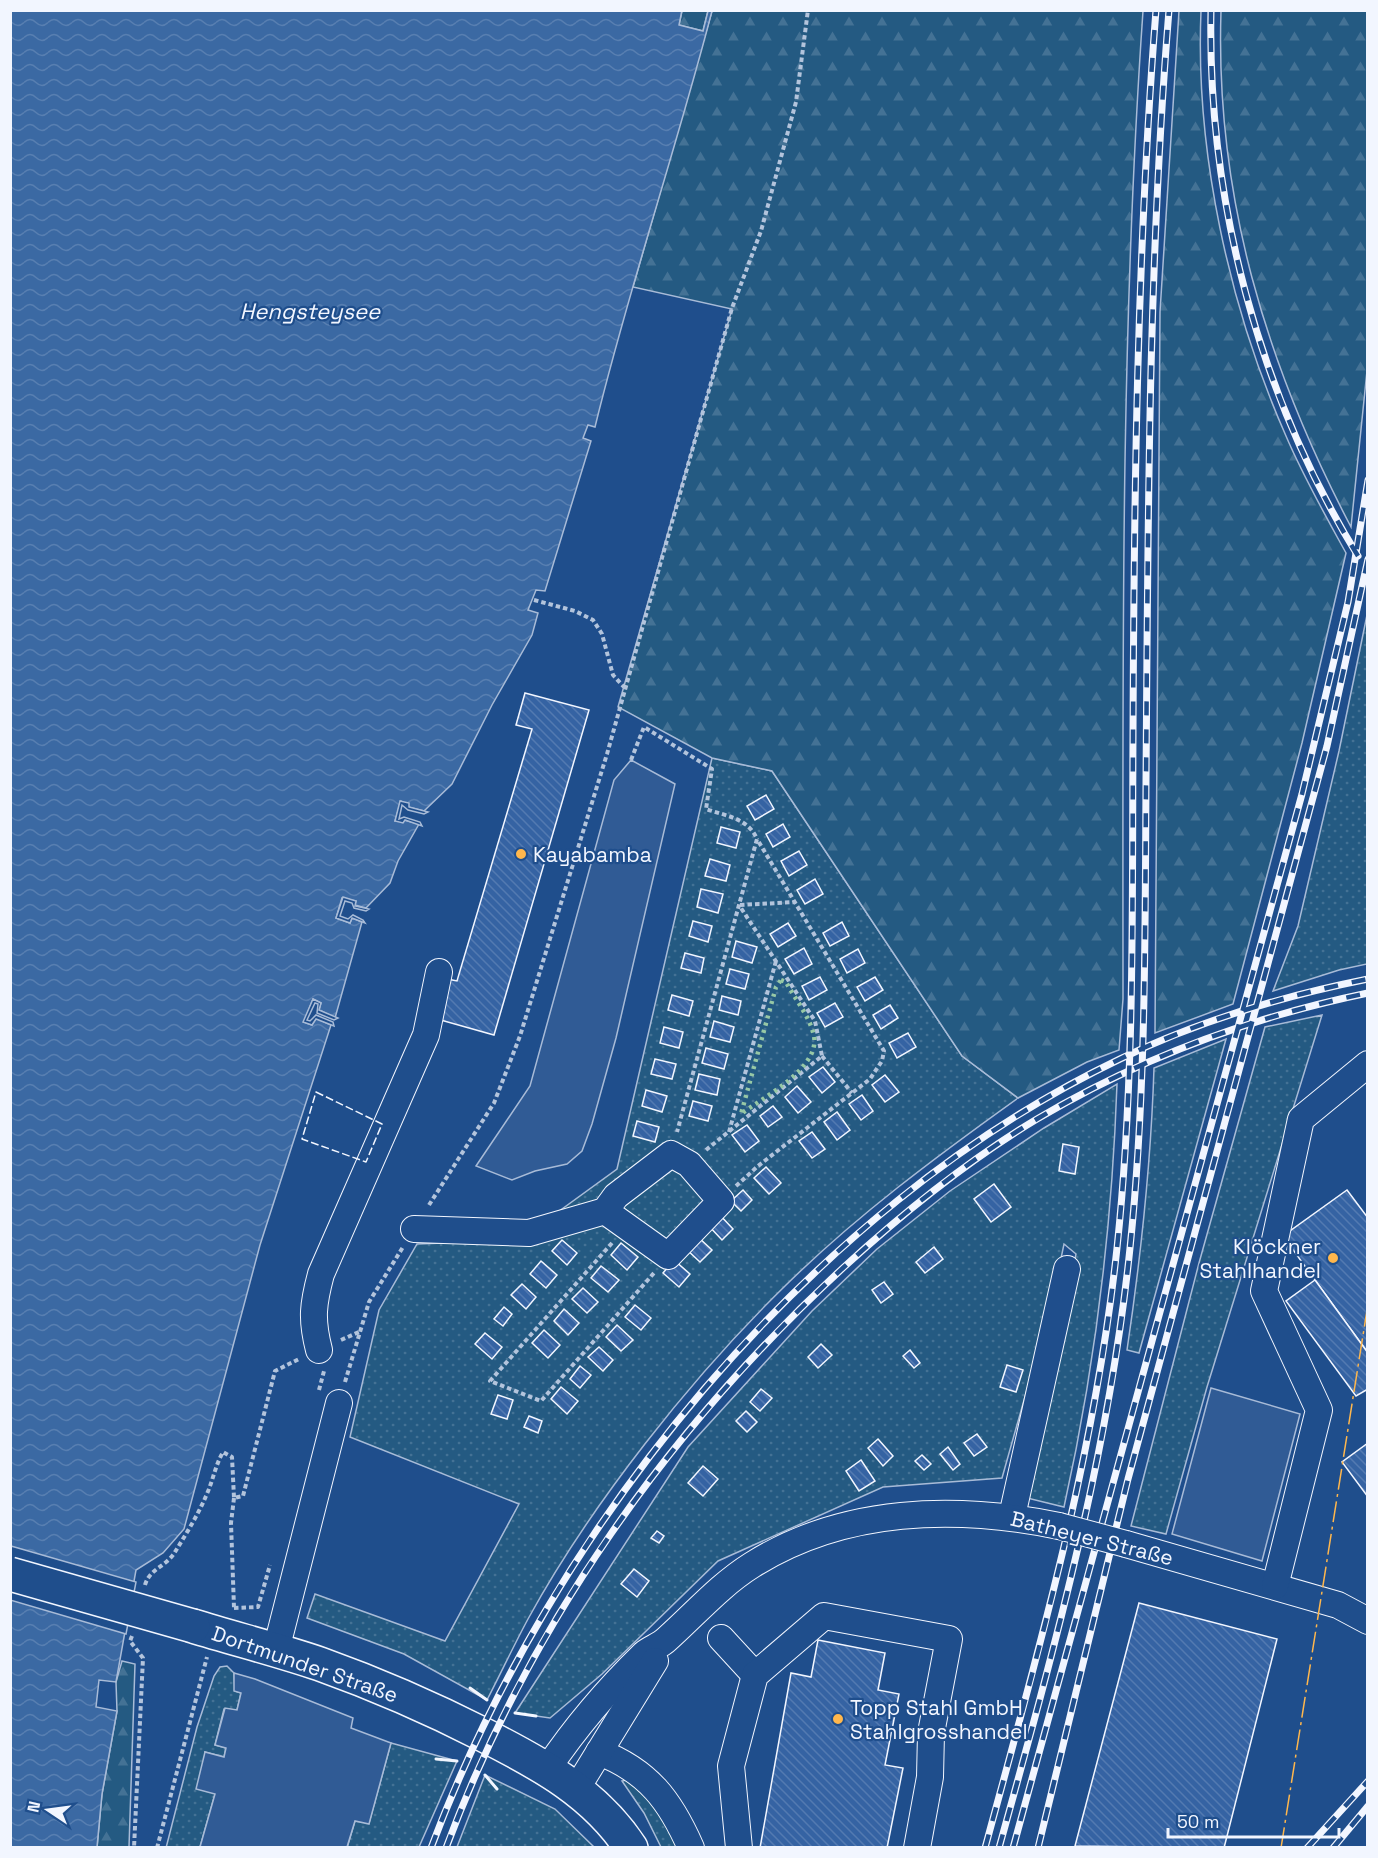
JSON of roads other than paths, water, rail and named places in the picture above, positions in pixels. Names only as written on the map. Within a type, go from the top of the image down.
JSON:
[{"type":"main road","name":"Dortmunder Straße","points":[[10,1574],[217,1619],[276,1650],[345,1673],[415,1701],[548,1768],[577,1788],[602,1811],[631,1848]]},
{"type":"street","points":[[322,1360],[313,1325],[314,1300],[321,1274],[426,1035],[438,972]]},
{"type":"street","points":[[1275,1586],[1319,1410],[1264,1291],[1301,1119],[1368,1064]]},
{"type":"street","points":[[414,1229],[529,1233],[605,1211],[616,1196],[680,1159],[721,1201],[668,1256],[605,1211]]},
{"type":"street","points":[[1012,1516],[1067,1269]]},
{"type":"street","points":[[276,1650],[328,1398]]},
{"type":"street","name":"Batheyer Straße","points":[[548,1768],[572,1734],[638,1660],[646,1652],[664,1642],[724,1585],[752,1565],[790,1545],[863,1521],[938,1512],[1012,1516],[1059,1526],[1275,1586],[1338,1605],[1368,1621]]},
{"type":"street","points":[[739,1848],[731,1766],[755,1675],[824,1616],[949,1639],[931,1733],[930,1777],[916,1848]]},
{"type":"street","points":[[720,1638],[755,1675]]},
{"type":"street","name":"Batheyer Straße","points":[[577,1788],[655,1661],[664,1642]]},
{"type":"street","points":[[598,1752],[625,1762],[648,1780],[667,1802],[691,1848]]},
{"type":"water","name":"Hengsteysee","points":[[682,10],[679,25],[703,31],[708,11],[712,11],[595,427],[588,425],[583,438],[591,441],[545,591],[536,590],[528,610],[538,613],[532,635],[492,705],[452,784],[424,811],[408,807],[401,801],[395,821],[404,820],[419,824],[398,861],[390,883],[366,908],[355,905],[356,901],[342,898],[336,918],[350,923],[352,918],[362,922],[335,1018],[319,1010],[321,1003],[313,999],[304,1022],[312,1025],[316,1018],[331,1025],[260,1245],[184,1529],[163,1553],[136,1570],[116,1682],[99,1680],[96,1707],[117,1711],[102,1794],[97,1847],[11,1848],[11,11]]},
{"type":"railway","points":[[985,1848],[1045,1625],[1080,1476],[1107,1325],[1123,1184],[1130,1056],[1134,554],[1138,373],[1145,192],[1156,10]]},
{"type":"railway","points":[[999,1848],[1040,1700],[1094,1476],[1121,1325],[1130,1248],[1139,1132],[1144,1016],[1153,299],[1169,10]]},
{"type":"railway","points":[[1211,10],[1212,81],[1218,153],[1230,224],[1246,294],[1267,363],[1293,429],[1323,494],[1358,556]]},
{"type":"railway","points":[[1013,1848],[1302,794],[1348,602],[1368,480]]},
{"type":"railway","points":[[1038,1848],[1128,1479],[1327,746],[1368,559]]},
{"type":"railway","points":[[431,1848],[482,1728],[546,1611],[620,1497],[704,1389],[797,1290],[898,1200],[1006,1123],[1120,1059],[1210,1021],[1304,993],[1368,979]]},
{"type":"railway","points":[[446,1848],[480,1766],[519,1686],[563,1608],[611,1534],[663,1462],[720,1394],[780,1329],[844,1267],[913,1207],[961,1170],[1011,1135],[1076,1097],[1156,1059],[1239,1027],[1281,1014],[1368,993]]},
{"type":"railway","points":[[1307,1848],[1368,1781]]},
{"type":"railway","points":[[1333,1848],[1368,1806]]},
{"type":"place","name":"Kayabamba","points":[[521,854]]},
{"type":"place","name":"Klöckner Stahlhandel","points":[[1333,1258]]},
{"type":"place","name":"Topp Stahl GmbH Stahlgrosshandel","points":[[838,1719]]}]
